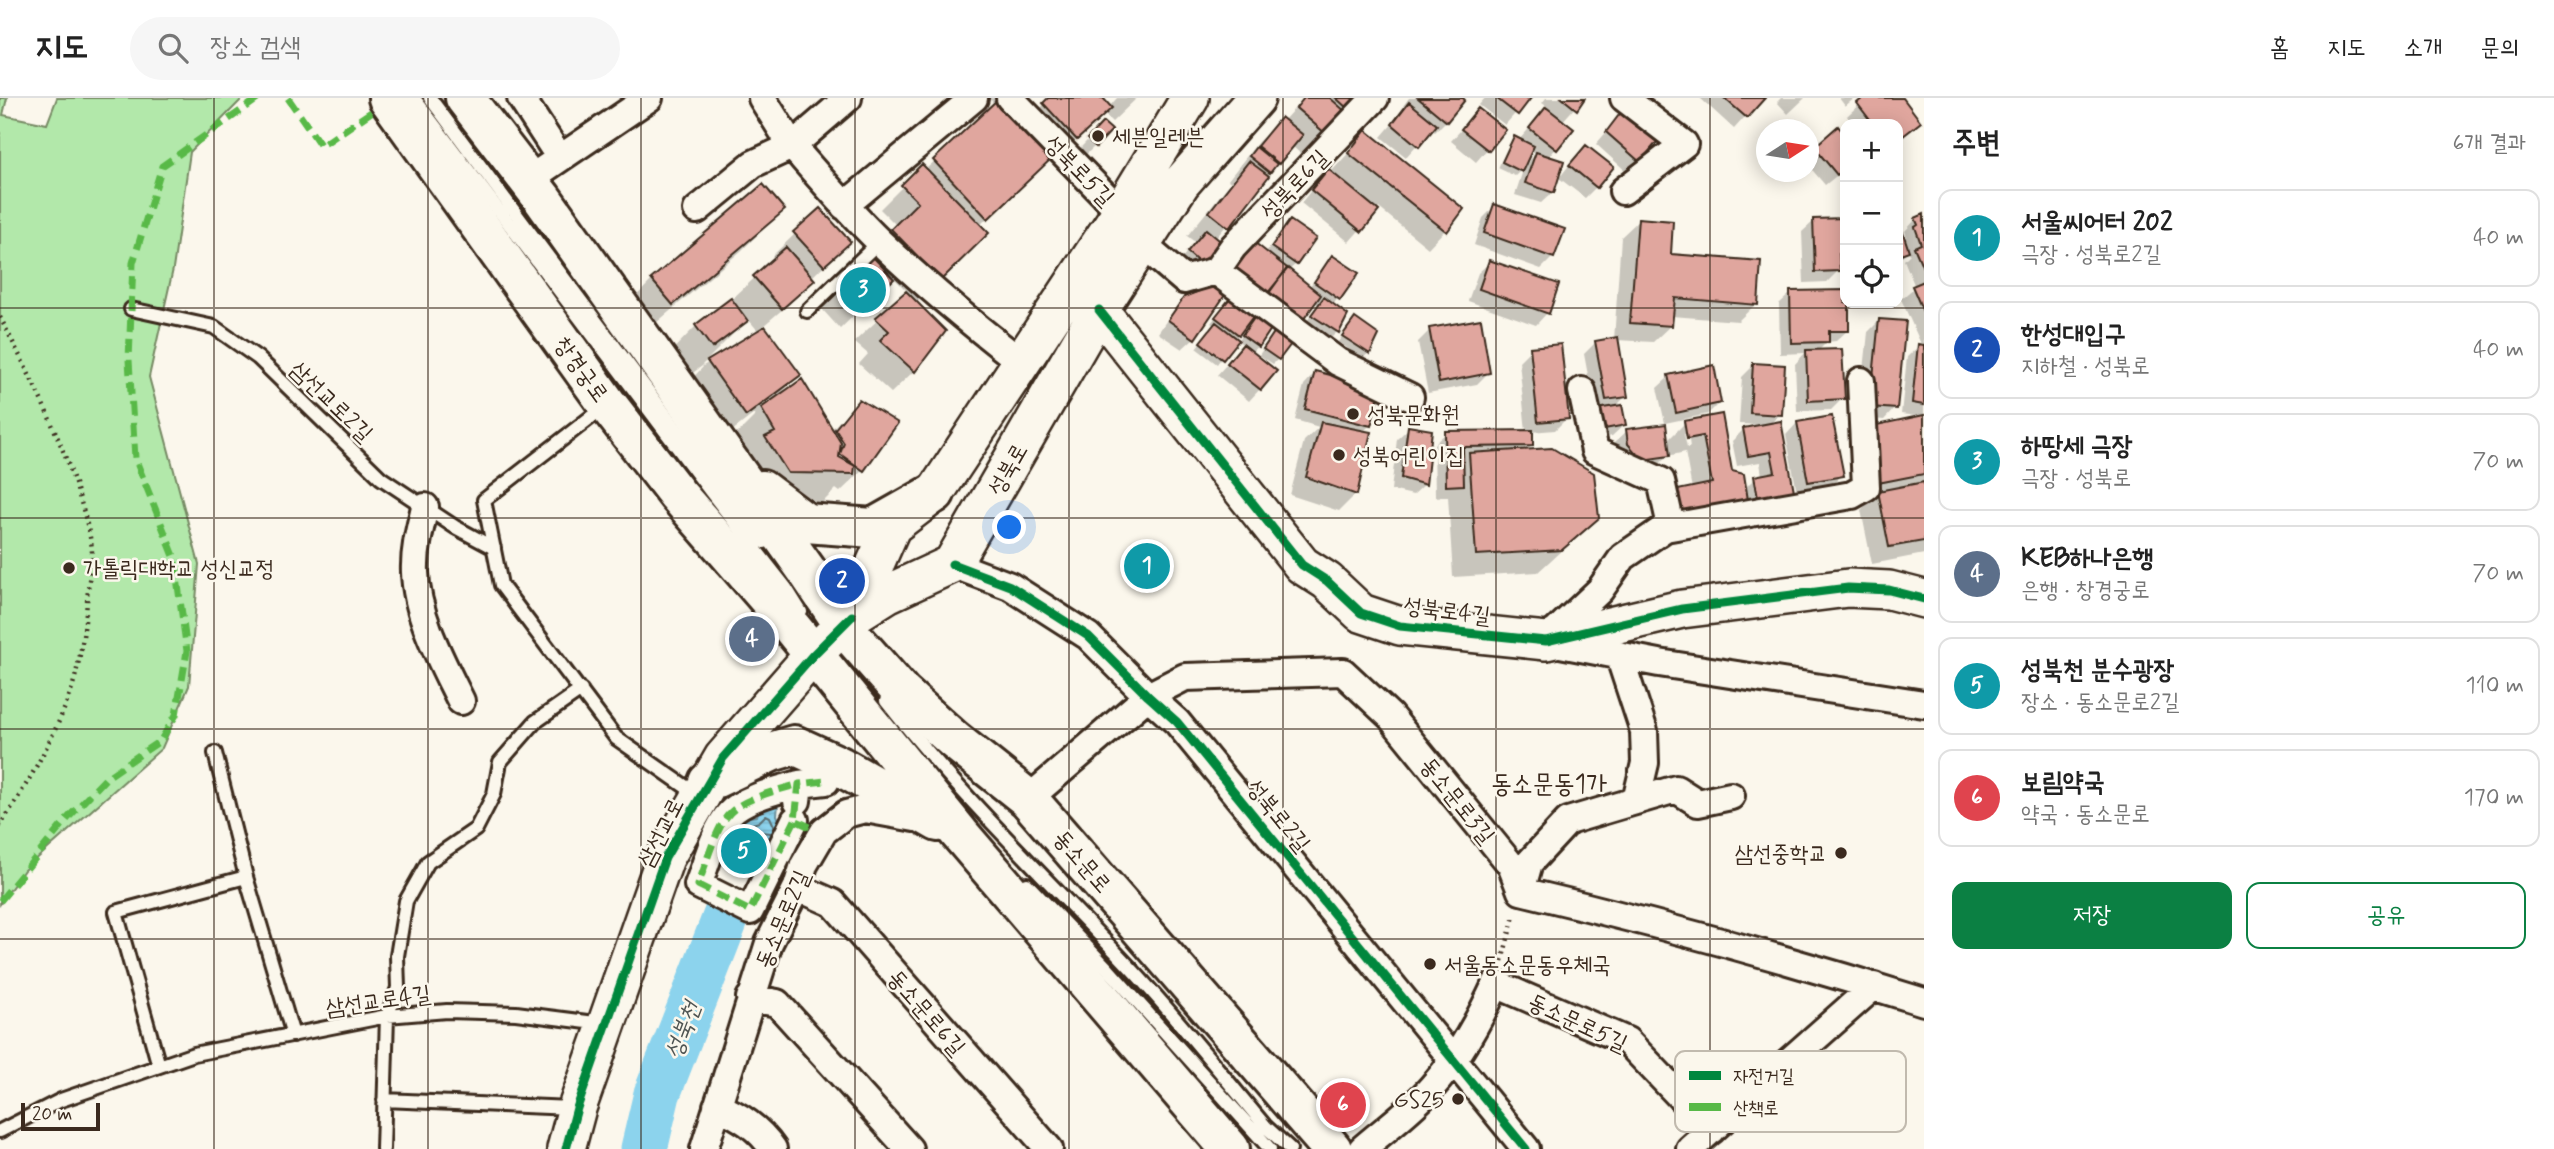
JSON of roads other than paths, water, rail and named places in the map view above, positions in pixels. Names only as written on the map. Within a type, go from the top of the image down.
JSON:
[{"type":"main road","name":"창경궁로","points":[[388,98],[608,405],[677,494],[770,601],[824,627]]},
{"type":"main road","points":[[466,98],[528,180],[723,455],[824,627],[957,818],[1230,1149]]},
{"type":"main road","points":[[723,455],[780,505],[806,523],[873,528],[936,493]]},
{"type":"main road","name":"동소문로","points":[[824,627],[954,740],[1028,799],[1332,1149]]},
{"type":"main road","points":[[704,789],[771,752],[794,745],[957,818]]},
{"type":"street","points":[[521,98],[560,158]]},
{"type":"street","points":[[528,180],[649,98]]},
{"type":"street","points":[[762,98],[792,146],[880,242],[967,320],[1021,362]]},
{"type":"street","points":[[697,210],[753,164],[792,146],[848,98]]},
{"type":"street","points":[[844,205],[974,98]]},
{"type":"street","name":"성북로5길","points":[[1010,98],[1135,222]]},
{"type":"street","name":"성북로","points":[[952,564],[1099,310],[1190,98]]},
{"type":"street","name":"성북로","points":[[824,627],[892,526],[936,493],[1021,362],[1135,222],[1181,183],[1256,98]]},
{"type":"street","name":"성북로6길","points":[[1216,271],[1233,247],[1375,98]]},
{"type":"street","points":[[1623,191],[1684,144],[1624,98]]},
{"type":"street","points":[[1135,222],[1184,280],[1216,271],[1338,362],[1410,397]]},
{"type":"street","name":"성북로4길","points":[[1099,310],[1302,565],[1327,581],[1361,613],[1400,626],[1546,641],[1682,608],[1848,588],[1889,590],[1924,599]]},
{"type":"street","points":[[1546,641],[1600,590],[1623,557],[1665,527],[1852,495],[1866,487],[1861,381]]},
{"type":"street","points":[[1582,391],[1595,451],[1661,481],[1671,526]]},
{"type":"street","points":[[425,507],[415,561],[416,590],[429,631],[461,701]]},
{"type":"street","points":[[824,627],[952,564]]},
{"type":"street","name":"성북로2길","points":[[952,564],[1010,586],[1088,636],[1177,722],[1526,1149]]},
{"type":"street","name":"삼선교로","points":[[566,1149],[577,1108],[665,858],[723,758],[824,627]]},
{"type":"street","points":[[1546,641],[1924,704]]},
{"type":"street","points":[[1619,655],[1644,731],[1645,763],[1636,801]]},
{"type":"street","name":"동소문로3길","points":[[1028,799],[1148,696],[1185,677],[1343,672],[1390,716],[1511,865],[1521,891]]},
{"type":"street","points":[[799,785],[803,824],[750,911],[698,885],[719,830],[729,813],[762,796],[799,785],[826,781]]},
{"type":"street","points":[[1731,796],[1698,803],[1676,789],[1568,821],[1529,863],[1521,891],[1637,918],[1924,1002]]},
{"type":"street","name":"동소문로2길","points":[[704,1149],[769,943],[797,887],[804,865],[824,831],[846,814],[865,809],[911,816],[957,818]]},
{"type":"street","name":"동소문로6길","points":[[797,887],[833,904],[1049,1149]]},
{"type":"street","name":"동소문로5길","points":[[1454,1060],[1496,984],[1627,1041],[1675,1091]]},
{"type":"street","points":[[1801,1051],[1874,986]]},
{"type":"street","points":[[750,998],[777,1003],[909,1149]]},
{"type":"street","points":[[1362,1149],[1431,1089],[1454,1060]]},
{"type":"street","points":[[717,1106],[739,1115],[767,1145]]},
{"type":"street","points":[[1690,1149],[1710,1132]]},
{"type":"lane","points":[[414,98],[710,491],[786,587],[824,627]]},
{"type":"lane","points":[[430,98],[824,627]]},
{"type":"lane","points":[[807,311],[880,242]]},
{"type":"lane","name":"삼선교로2길","points":[[131,309],[214,327],[258,358],[381,478],[494,548]]},
{"type":"lane","points":[[608,405],[484,500],[501,585],[616,738],[704,789]]},
{"type":"lane","points":[[383,1149],[387,1016],[398,988],[397,956],[407,901],[428,862],[476,829],[494,794],[500,762],[535,722],[580,690]]},
{"type":"lane","points":[[882,695],[908,730],[1139,978],[1266,1127],[1290,1149]]},
{"type":"lane","points":[[215,753],[246,877],[293,1035]]},
{"type":"lane","points":[[1018,874],[1109,970],[1270,1149]]},
{"type":"lane","points":[[159,1066],[116,912],[246,877]]},
{"type":"lane","name":"삼선교로4길","points":[[0,1130],[61,1100],[194,1054],[387,1016],[447,1011],[516,1013],[606,1025]]},
{"type":"lane","points":[[384,1100],[577,1108]]},
{"type":"water","points":[[775,800],[783,830],[773,840],[763,838],[760,842],[761,853],[731,838],[742,818],[757,816],[759,807]]},
{"type":"waterway","name":"성북천","points":[[644,1149],[657,1094],[727,914]]},
{"type":"place","name":"세븐일레븐","points":[[1098,136]]},
{"type":"place","name":"하땅세 극장","points":[[863,290]]},
{"type":"place","name":"성북문화원","points":[[1353,414]]},
{"type":"place","name":"성북어린이집","points":[[1339,455]]},
{"type":"place","name":"서울씨어터 202","points":[[1147,566]]},
{"type":"place","name":"가톨릭대학교 성신교정","points":[[69,568]]},
{"type":"place","name":"한성대입구","points":[[842,581]]},
{"type":"place","name":"KEB하나은행","points":[[752,639]]},
{"type":"place","name":"성북천 분수광장","points":[[744,851]]},
{"type":"place","name":"삼선중학교","points":[[1841,853]]},
{"type":"place","name":"서울동소문동우체국","points":[[1430,964]]},
{"type":"place","name":"GS25","points":[[1458,1099]]},
{"type":"place","name":"보림약국","points":[[1343,1105]]},
{"type":"district","name":"동소문동1가","points":[[1549,783]]}]
